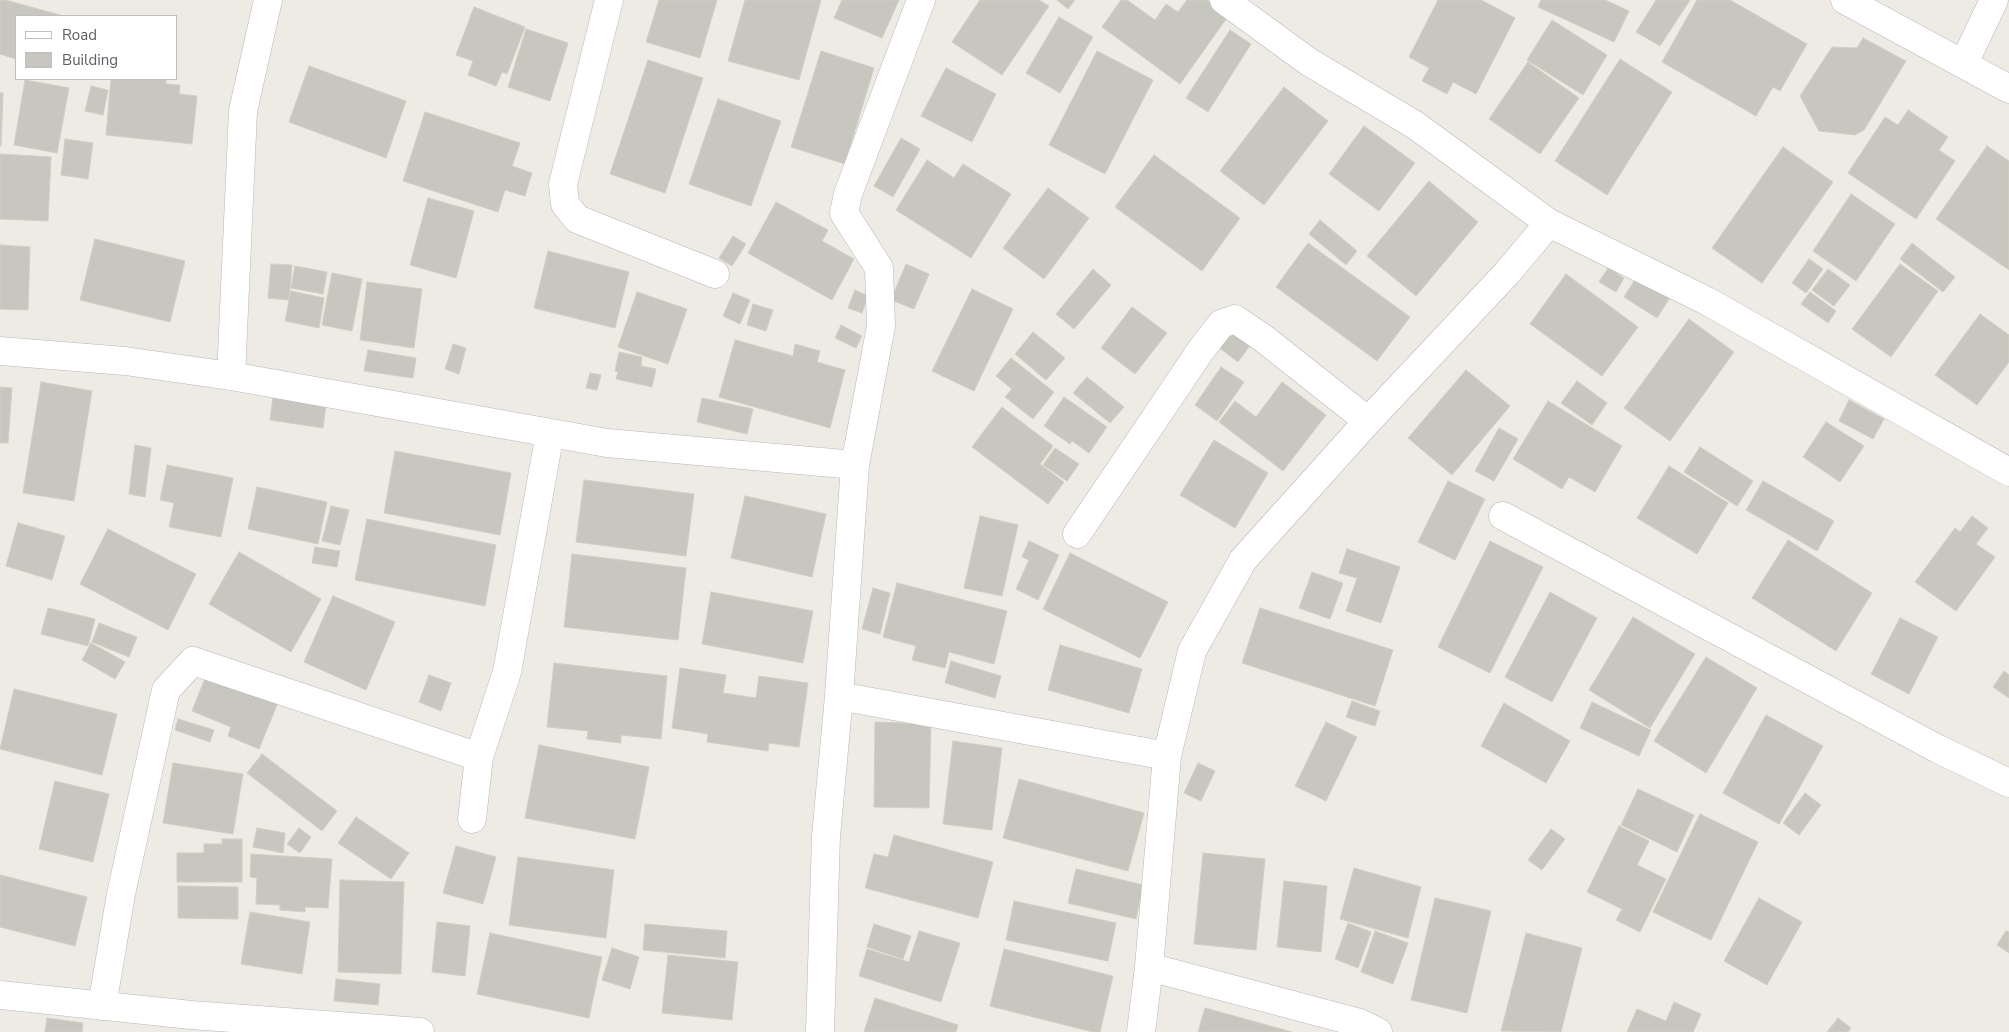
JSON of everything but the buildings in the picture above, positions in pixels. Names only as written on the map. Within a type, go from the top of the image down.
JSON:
[{"type":"street","points":[[231,376],[243,111],[268,0]]},
{"type":"street","points":[[609,0],[563,184],[565,204],[577,219],[715,274]]},
{"type":"street","points":[[820,1032],[826,836],[839,696],[855,464],[881,326],[879,268],[844,213],[848,194],[921,0]]},
{"type":"street","points":[[1224,0],[1308,62],[1415,125],[1549,223],[1707,301],[2009,472]]},
{"type":"street","points":[[1845,0],[2009,89]]},
{"type":"street","points":[[1964,63],[1994,0]]},
{"type":"street","points":[[1141,1032],[1149,967],[1167,756],[1192,651],[1243,560],[1368,421],[1507,273],[1549,223]]},
{"type":"street","points":[[1077,534],[1201,350],[1221,324],[1235,320],[1263,338],[1368,421]]},
{"type":"street","points":[[0,351],[125,362],[231,376],[607,443],[855,464]]},
{"type":"street","points":[[472,819],[479,757],[507,672],[550,433]]},
{"type":"street","points":[[1503,516],[1938,749],[2009,783]]},
{"type":"street","points":[[102,1006],[121,894],[166,690],[194,661],[479,757]]},
{"type":"street","points":[[839,696],[1167,756]]},
{"type":"street","points":[[1149,967],[1360,1023],[1378,1032]]},
{"type":"street","points":[[0,995],[294,1028],[420,1032]]}]
